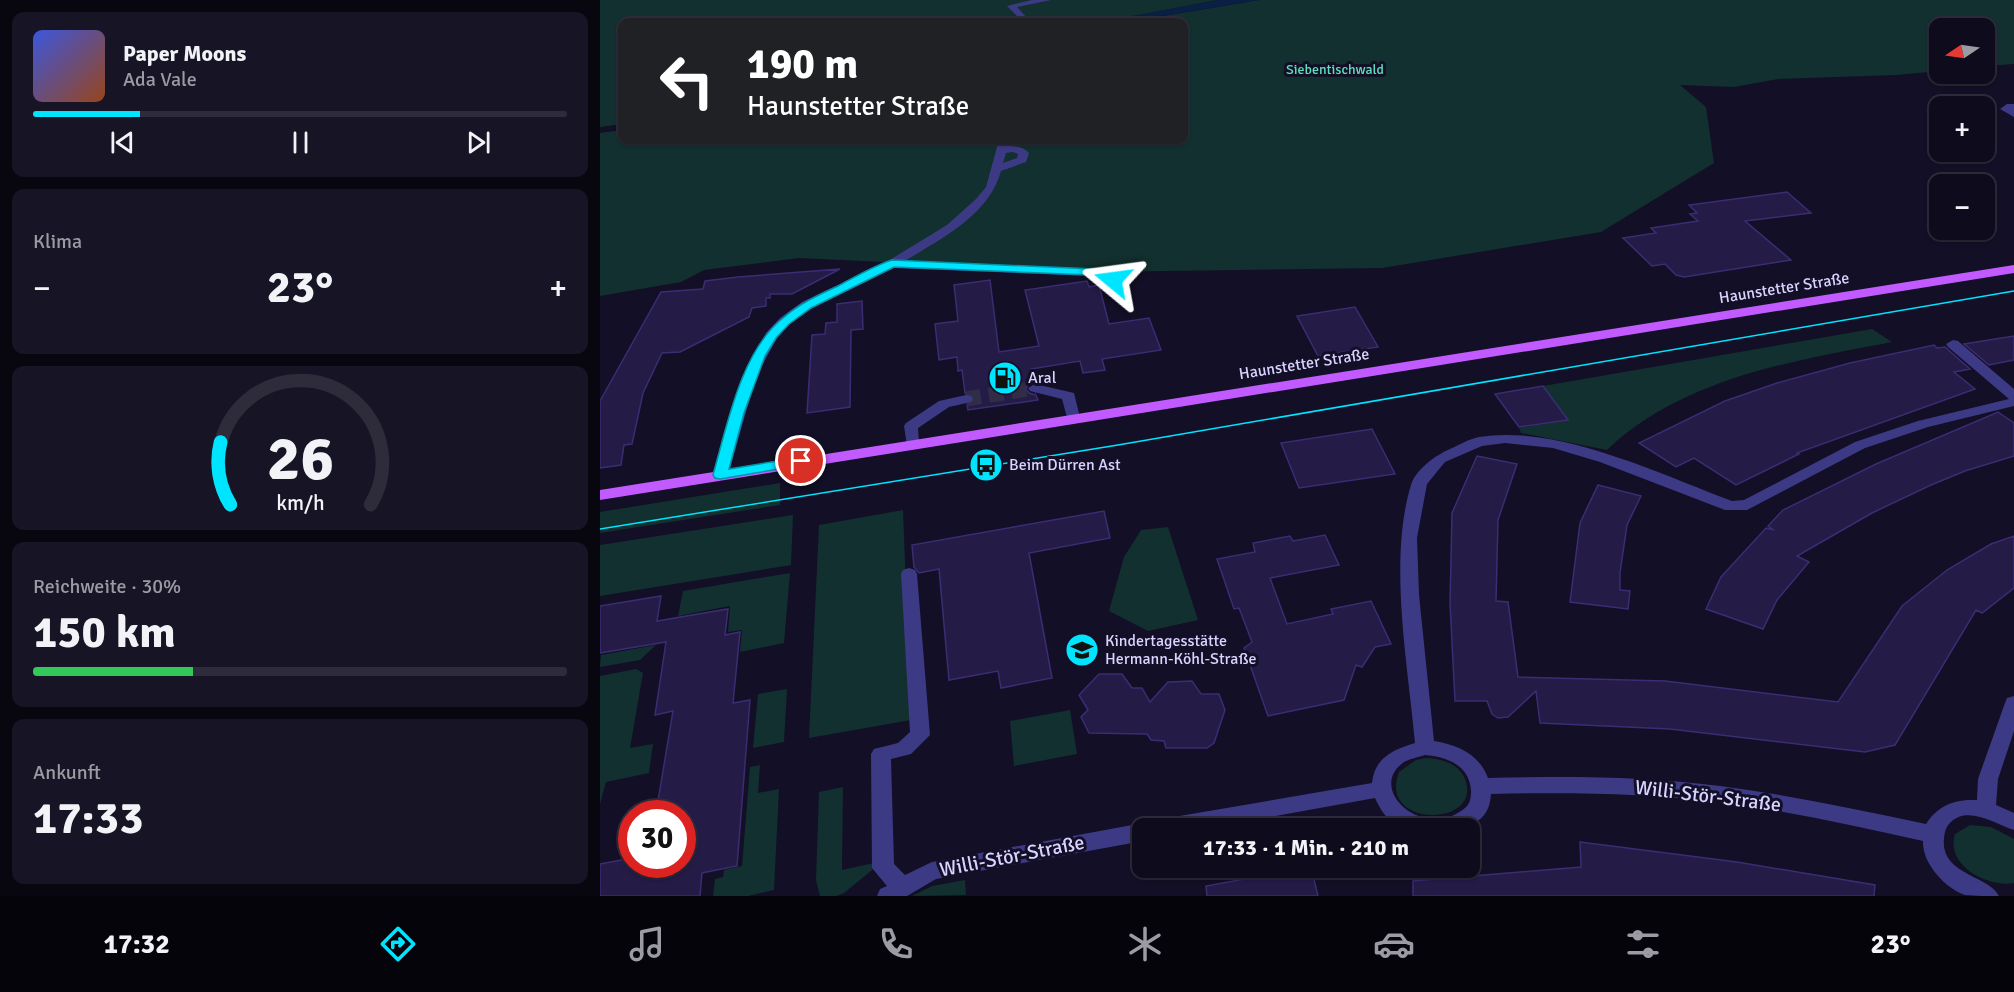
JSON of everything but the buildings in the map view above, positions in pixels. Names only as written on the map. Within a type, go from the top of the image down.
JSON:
[{"type":"main road","name":"Haunstetter Straße","points":[[600,495],[2014,269]]},
{"type":"street","points":[[1023,18],[1011,6],[1047,0]]},
{"type":"street","points":[[720,475],[749,377],[771,336],[785,321],[807,305],[892,264],[951,227],[980,201],[991,187],[995,169],[1002,145],[1024,153],[1022,160],[995,169]]},
{"type":"street","points":[[892,264],[1093,272],[1113,280],[1113,293]]},
{"type":"street","points":[[1953,344],[2014,396]]},
{"type":"street","points":[[1035,388],[1069,396],[1073,418]]},
{"type":"street","points":[[912,444],[911,426],[944,404],[966,399]]},
{"type":"street","points":[[1425,747],[1410,595],[1409,538],[1419,483],[1440,459],[1479,442],[1505,439],[1554,444],[1605,459],[1731,506],[1747,505],[1860,445],[1923,424],[2014,402]]},
{"type":"street","points":[[895,891],[883,868],[881,754],[904,749],[920,735],[909,574]]},
{"type":"street","points":[[1986,810],[1988,779],[2014,702]]},
{"type":"street","points":[[1425,747],[1449,751],[1468,762],[1477,773],[1482,786],[1481,799],[1474,812],[1462,822],[1446,827],[1429,828],[1411,824],[1396,815],[1386,803],[1381,789],[1382,776],[1387,765],[1397,755],[1411,749],[1425,747]]},
{"type":"street","name":"Willi-Stör-Straße","points":[[1482,786],[1599,784],[1719,794],[1846,816],[1932,834]]},
{"type":"street","points":[[1218,818],[1381,789]]},
{"type":"street","points":[[1988,896],[1976,892],[1958,880],[1942,865],[1934,849],[1932,834],[1936,822],[1944,814],[1958,809],[1986,810],[2014,822]]},
{"type":"street","name":"Willi-Stör-Straße","points":[[895,891],[932,871],[1132,834]]},
{"type":"green space","points":[[600,0],[1218,0],[1123,18],[618,18],[618,125],[600,127]]},
{"type":"green space","name":"Siebentischwald","points":[[1259,0],[2014,0],[2014,64],[1995,65],[1995,18],[1929,18],[1929,72],[1778,79],[1734,87],[1680,85],[1706,107],[1714,163],[1601,232],[1382,268],[1093,272],[799,258],[704,270],[681,282],[600,296],[600,133],[618,131],[618,144],[1188,144],[1188,18],[1151,18]]},
{"type":"green space","points":[[1872,329],[1892,342],[1778,366],[1704,389],[1670,405],[1637,425],[1607,450],[1521,433],[1519,428],[1568,420],[1543,386]]},
{"type":"green space","points":[[780,483],[780,505],[600,533],[600,512]]},
{"type":"green space","points":[[903,510],[911,720],[809,738],[819,525]]},
{"type":"green space","points":[[793,515],[791,565],[600,596],[600,545]]},
{"type":"green space","points":[[1168,527],[1198,620],[1148,631],[1109,611],[1124,557],[1141,530]]},
{"type":"green space","points":[[790,573],[784,643],[740,652],[742,630],[728,632],[730,606],[678,616],[683,591]]},
{"type":"green space","points":[[656,645],[640,660],[600,667],[601,655]]},
{"type":"green space","points":[[636,669],[643,673],[630,748],[653,744],[649,773],[606,782],[600,804],[600,676]]},
{"type":"green space","points":[[787,689],[784,742],[753,748],[758,694]]},
{"type":"green space","points":[[1070,710],[1077,754],[1014,766],[1010,721]]},
{"type":"green space","points":[[1426,758],[1449,763],[1458,769],[1465,779],[1467,795],[1460,806],[1447,813],[1431,815],[1415,812],[1403,804],[1396,791],[1399,772],[1416,760]]},
{"type":"green space","points":[[760,765],[758,793],[779,789],[774,890],[748,896],[713,896],[715,879],[723,877],[724,870],[742,866],[750,767]]},
{"type":"green space","points":[[843,787],[842,870],[883,861],[844,893],[836,896],[820,896],[816,880],[819,792]]},
{"type":"green space","points":[[1970,825],[1991,827],[2014,839],[2014,883],[2003,884],[1981,878],[1962,864],[1956,855],[1955,834]]},
{"type":"green space","points":[[965,880],[966,895],[912,896],[932,886]]},
{"type":"water","points":[[1218,0],[1259,0],[1150,18],[1122,18]]},
{"type":"tunnel","points":[[966,399],[1035,388]]},
{"type":"tram line","points":[[600,529],[1118,445],[2014,291]]},
{"type":"place","name":"Aral","points":[[1005,378]]},
{"type":"place","name":"Beim Dürren Ast","points":[[986,465]]},
{"type":"place","name":"Kindertagesstätte Hermann-Köhl-Straße","points":[[1082,650]]},
{"type":"route","points":[[801,461],[720,475],[737,413],[758,356],[771,336],[785,321],[807,305],[892,264],[1093,272],[1113,280]]}]
